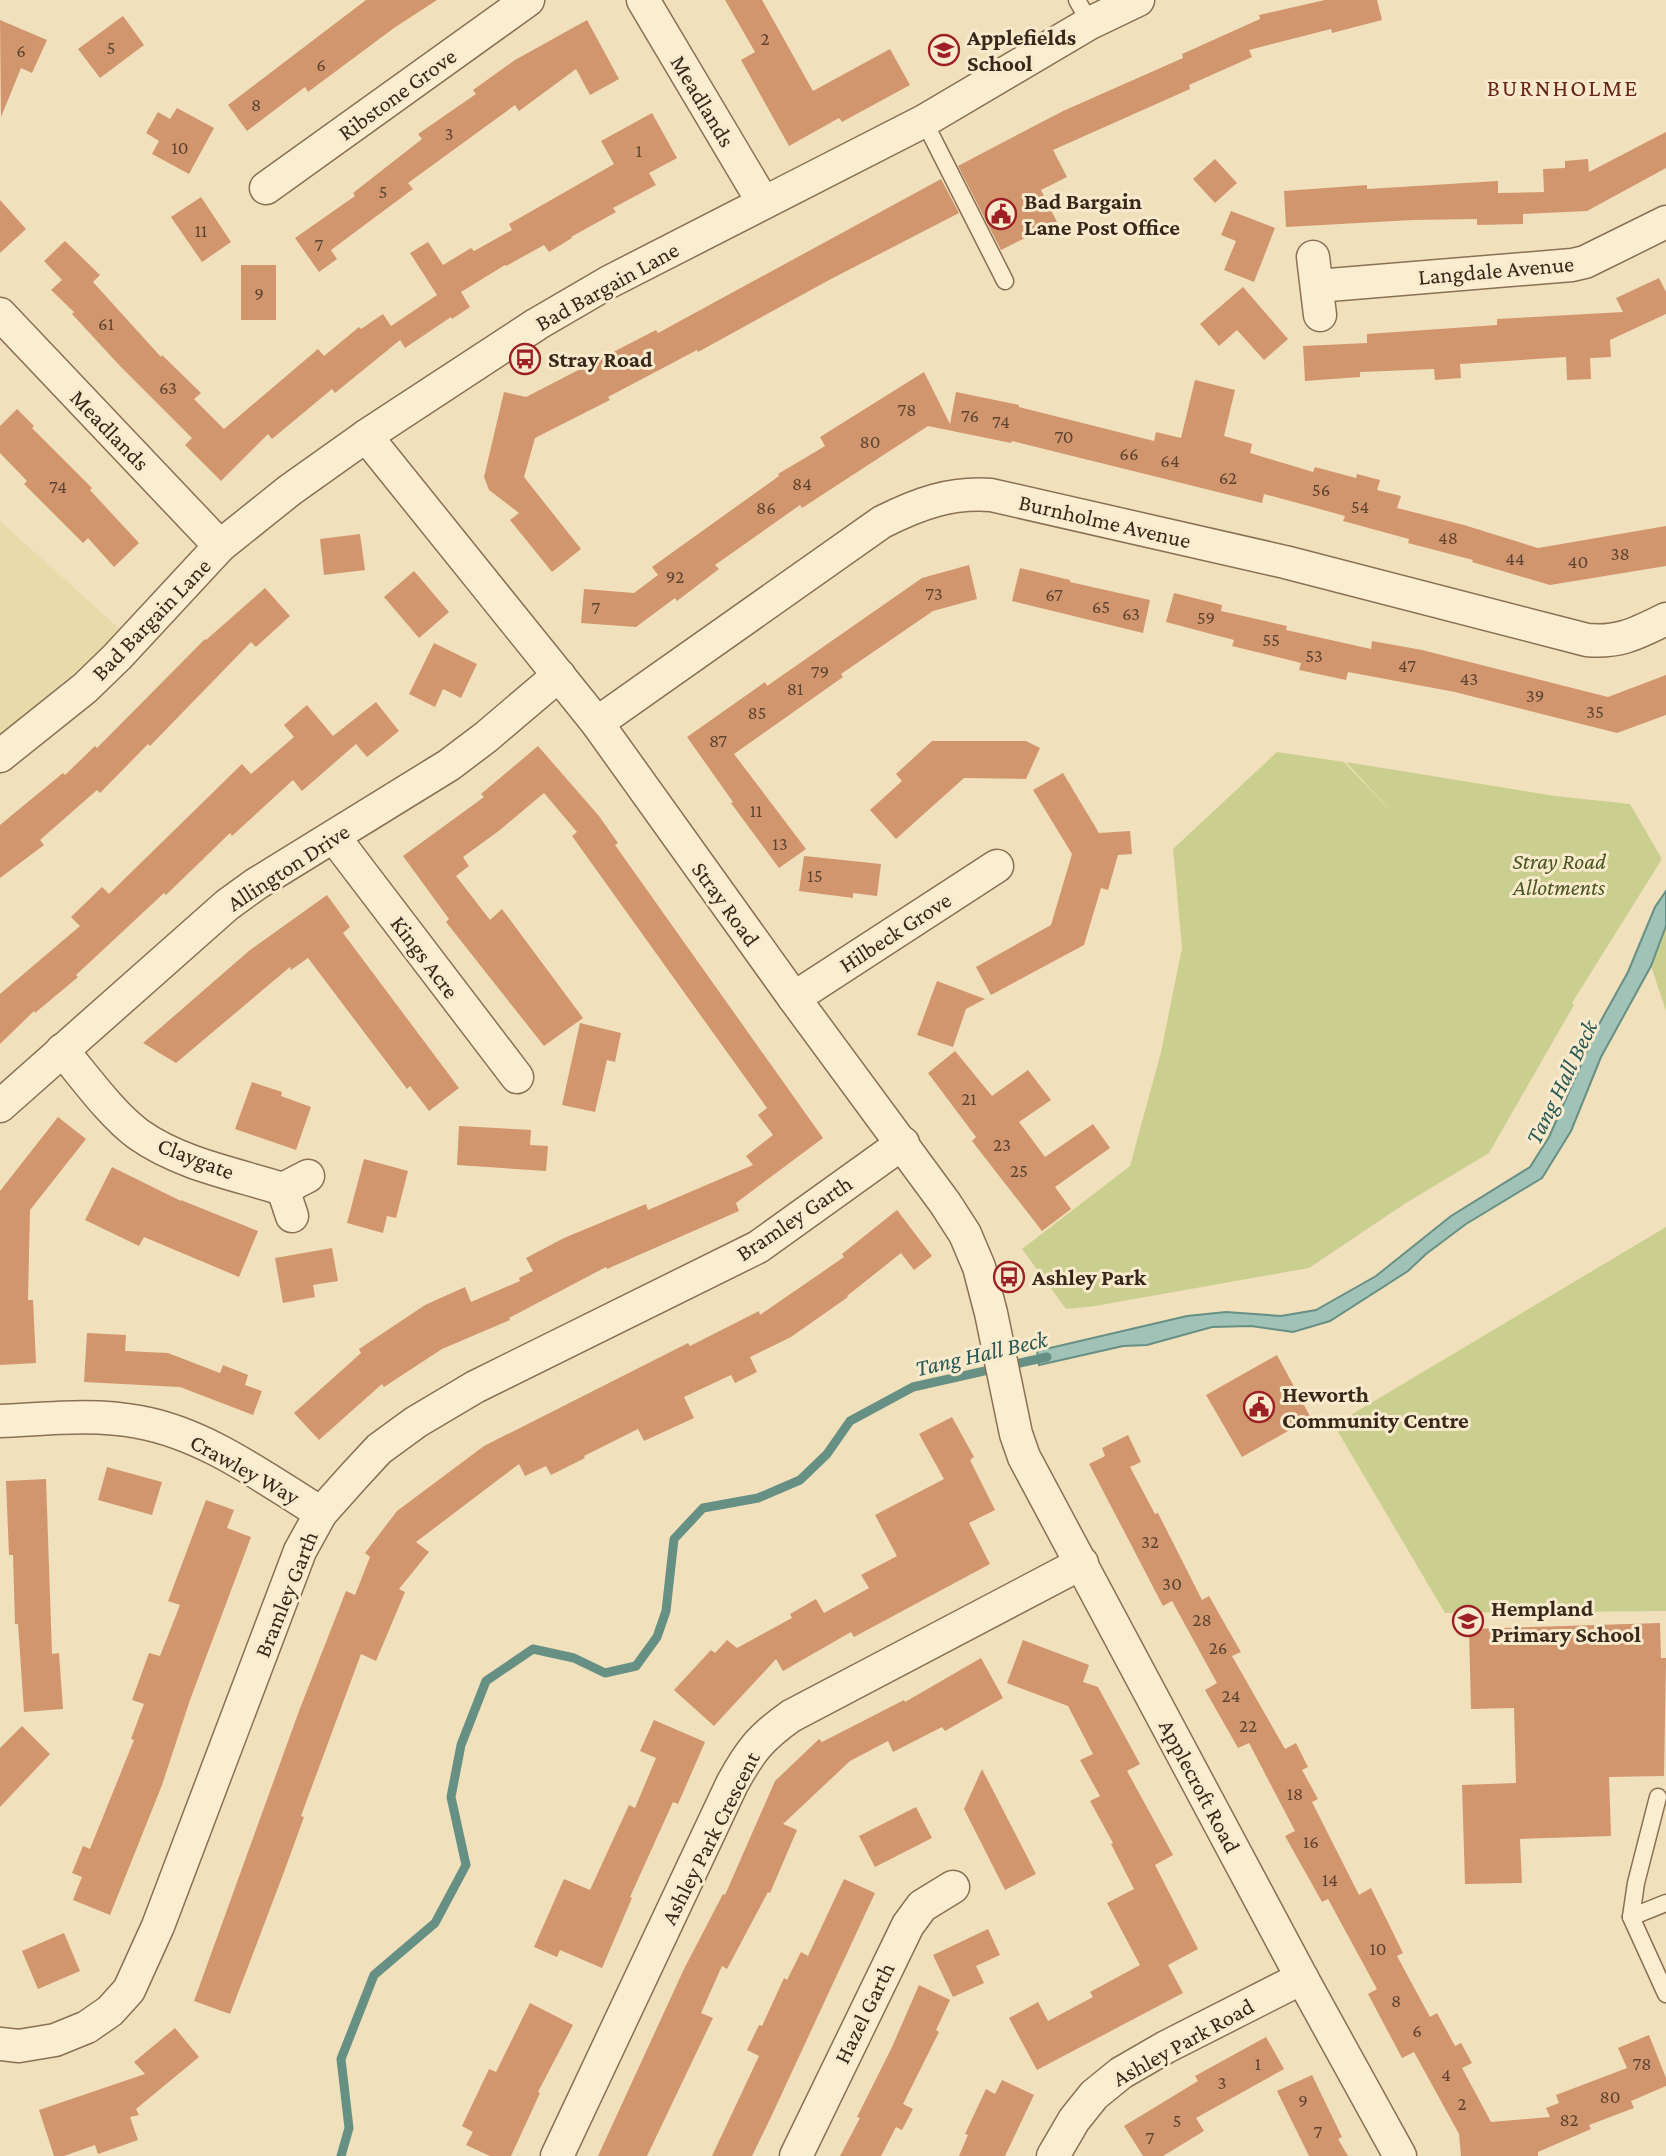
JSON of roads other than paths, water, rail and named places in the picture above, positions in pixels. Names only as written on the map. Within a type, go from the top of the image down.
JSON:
[{"type":"street","name":"Ribstone Grove","points":[[266,188],[528,0]]},
{"type":"street","name":"Meadlands","points":[[643,0],[763,202]]},
{"type":"street","name":"Bad Bargain Lane","points":[[0,756],[85,688],[220,546],[290,490],[366,436],[537,324],[609,282],[924,121],[1083,11],[1138,0]]},
{"type":"street","name":"Langdale Avenue","points":[[1317,286],[1572,265],[1585,262],[1666,222]]},
{"type":"street","name":"Meadlands","points":[[0,314],[220,546]]},
{"type":"street","name":"Stray Road","points":[[366,436],[597,723],[794,998],[903,1143],[965,1234],[991,1312],[1011,1411]]},
{"type":"street","name":"Burnholme Avenue","points":[[597,723],[882,523],[909,509],[965,493],[991,495],[1285,562],[1587,640],[1608,642],[1628,637],[1666,620]]},
{"type":"street","name":"Allington Drive","points":[[0,1107],[227,905],[256,884],[449,765],[559,675]]},
{"type":"street","name":"Kings Acre","points":[[334,837],[517,1078]]},
{"type":"street","name":"Hilbeck Grove","points":[[794,998],[997,866]]},
{"type":"street","name":"Claygate","points":[[62,1050],[137,1133],[169,1152],[295,1194]]},
{"type":"street","name":"Bramley Garth","points":[[0,2044],[19,2046],[55,2040],[87,2027],[110,2011],[129,1990],[158,1926],[300,1551],[321,1513],[379,1449],[416,1422],[475,1387],[758,1247],[903,1143]]},
{"type":"street","name":"Applecroft Road","points":[[1011,1411],[1024,1457],[1400,2156]]},
{"type":"street","name":"Crawley Way","points":[[0,1421],[96,1417],[140,1422],[180,1433],[208,1445],[321,1513]]},
{"type":"street","name":"Ashley Park Crescent","points":[[557,2156],[732,1784],[748,1755],[765,1734],[791,1716],[1082,1563]]},
{"type":"street","name":"Hazel Garth","points":[[796,2156],[908,1925],[922,1906],[953,1887]]},
{"type":"street","name":"Ashley Park Road","points":[[1053,2156],[1074,2120],[1094,2095],[1121,2073],[1166,2047],[1302,1978]]},
{"type":"lane","points":[[924,121],[1005,281]]},
{"type":"lane","points":[[1658,1797],[1636,1883],[1631,1917],[1666,1994]]},
{"type":"lane","points":[[1631,1917],[1666,1903]]},
{"type":"water","points":[[1666,891],[1666,926],[1651,966],[1601,1057],[1571,1131],[1542,1178],[1466,1224],[1408,1271],[1330,1321],[1293,1332],[1251,1326],[1212,1327],[1147,1345],[1123,1346],[1039,1365],[1037,1351],[1187,1316],[1226,1312],[1281,1316],[1316,1310],[1376,1276],[1451,1216],[1530,1167],[1549,1137],[1598,1026],[1628,972],[1655,907]]},
{"type":"waterway","name":"Tang Hall Beck","points":[[341,2156],[349,2128],[341,2059],[374,1975],[435,1923],[466,1865],[451,1797],[461,1745],[486,1681],[533,1649],[574,1658],[605,1673],[636,1666],[657,1637],[666,1611],[674,1539],[703,1508],[758,1498],[800,1480],[827,1454],[850,1421],[913,1387],[1047,1357]]},
{"type":"place","name":"Applefields School","points":[[944,50]]},
{"type":"place","name":"Bad Bargain Lane Post Office","points":[[1001,214]]},
{"type":"place","name":"Stray Road","points":[[525,359]]},
{"type":"place","name":"Ashley Park","points":[[1009,1277]]},
{"type":"place","name":"Heworth Community Centre","points":[[1259,1407]]},
{"type":"place","name":"Hempland Primary School","points":[[1468,1621]]},
{"type":"district","name":"BURNHOLME","points":[[1563,87]]},
{"type":"park label","name":"Stray Road Allotments","points":[[1559,874]]}]
